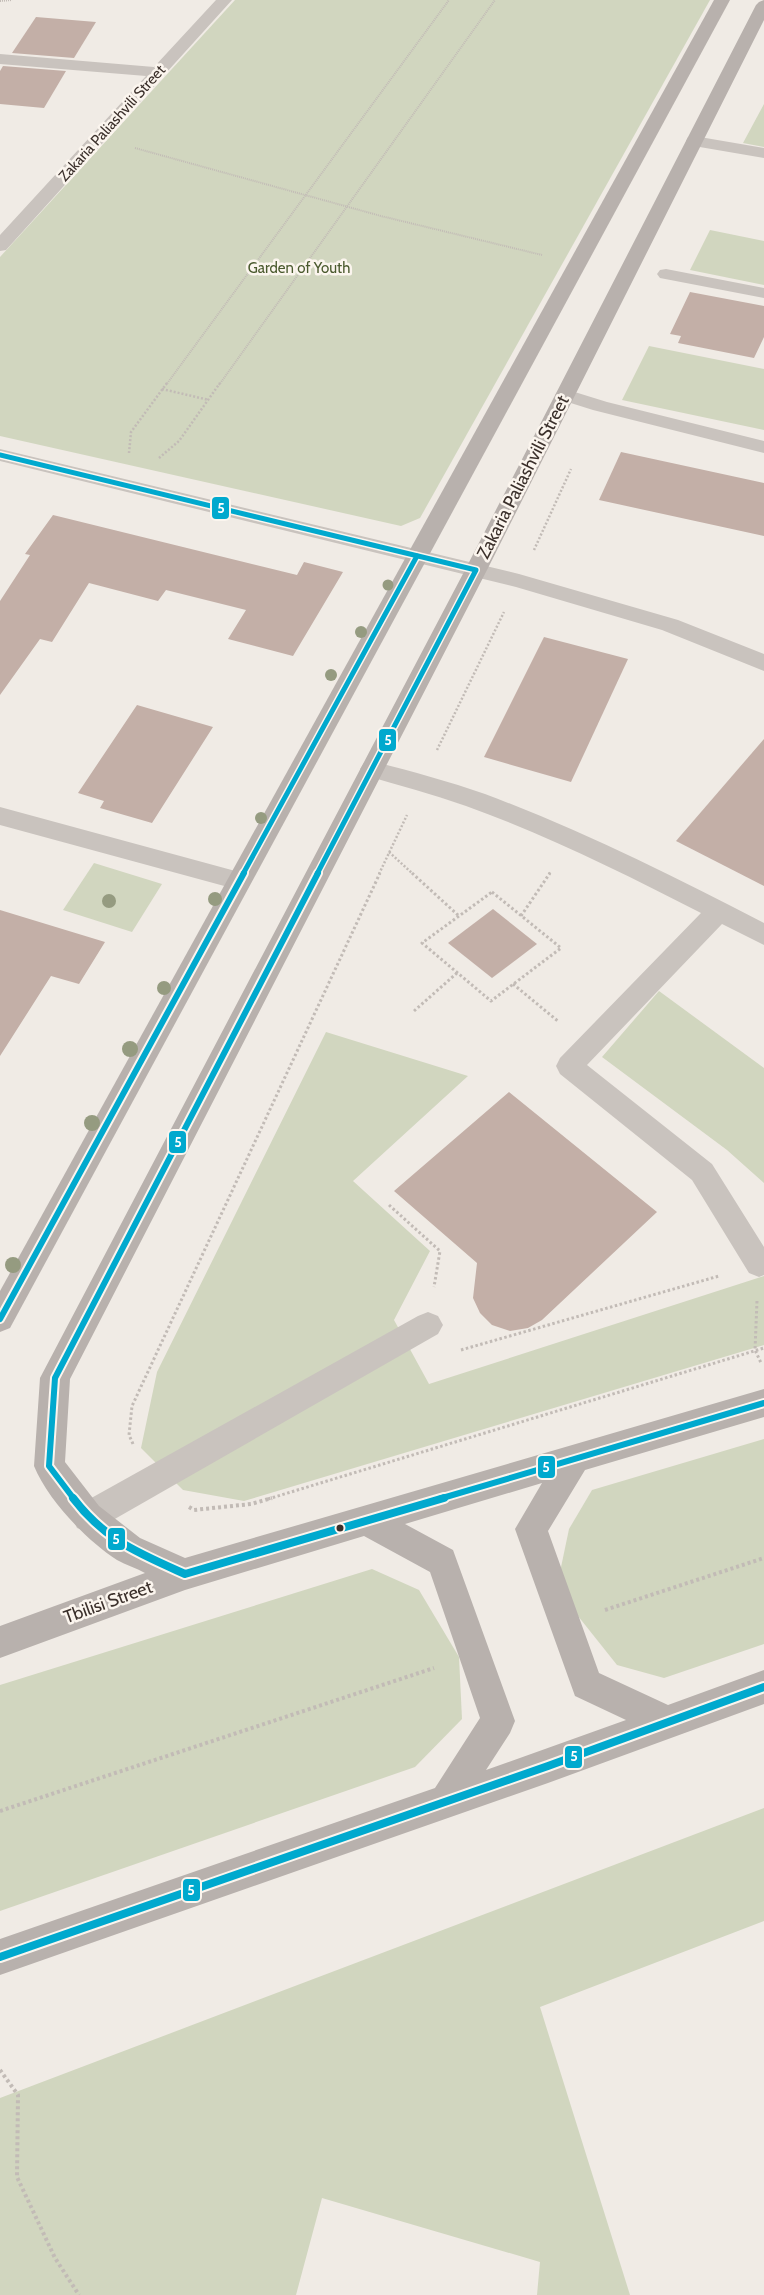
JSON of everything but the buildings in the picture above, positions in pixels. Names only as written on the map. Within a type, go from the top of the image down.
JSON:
[{"type":"main road","name":"Zakaria Paliashvili Street","points":[[185,1574],[129,1549],[88,1517],[50,1466],[55,1378],[476,570],[694,141],[745,6]]},
{"type":"main road","name":"Zakaria Paliashvili Street","points":[[0,1319],[578,263],[745,6]]},
{"type":"main road","name":"Tbilisi Street","points":[[0,1642],[185,1574],[764,1403]]},
{"type":"main road","points":[[575,1459],[531,1529],[587,1684],[666,1722]]},
{"type":"main road","points":[[367,1520],[442,1561],[498,1721],[446,1802]]},
{"type":"main road","points":[[0,1957],[446,1802],[764,1687]]},
{"type":"street","name":"Zakaria Paliashvili Street","points":[[0,246],[224,0]]},
{"type":"street","points":[[0,44],[19,60]]},
{"type":"street","points":[[0,59],[158,72]]},
{"type":"street","points":[[694,141],[764,153]]},
{"type":"street","points":[[666,274],[764,293]]},
{"type":"street","points":[[565,395],[600,406],[764,447]]},
{"type":"street","points":[[0,455],[476,570],[670,626],[764,663]]},
{"type":"street","points":[[372,769],[422,781],[572,838],[764,935]]},
{"type":"street","points":[[0,816],[239,881]]},
{"type":"street","points":[[718,911],[569,1066],[702,1172],[759,1264]]},
{"type":"street","points":[[88,1517],[428,1325]]},
{"type":"path","points":[[0,2],[12,0]]},
{"type":"path","points":[[126,486],[131,432],[449,0]]},
{"type":"path","points":[[126,486],[179,441],[495,0]]},
{"type":"path","points":[[104,131],[135,148],[381,216],[578,263]]},
{"type":"path","points":[[162,389],[209,400]]},
{"type":"path","points":[[521,916],[572,838]]},
{"type":"path","points":[[389,852],[459,916]]},
{"type":"path","points":[[492,892],[561,948],[491,1001],[422,943],[459,916],[492,892]]},
{"type":"path","points":[[414,1011],[457,973]]},
{"type":"path","points":[[513,984],[588,1046]]},
{"type":"path","points":[[389,1205],[440,1251],[428,1325],[451,1353],[759,1264],[755,1350],[764,1368]]},
{"type":"path","points":[[148,1483],[194,1510],[251,1504],[764,1348]]},
{"type":"path","points":[[564,1624],[764,1558]]},
{"type":"path","points":[[0,1811],[476,1654]]},
{"type":"path","points":[[0,2070],[18,2094],[17,2177],[55,2258],[79,2295]]},
{"type":"green space","name":"Garden of Youth","points":[[235,0],[710,0],[420,518],[401,526],[0,436],[0,257]]},
{"type":"green space","points":[[764,104],[764,147],[743,143]]},
{"type":"green space","points":[[710,230],[764,241],[764,285],[690,270]]},
{"type":"green space","points":[[649,346],[764,369],[764,430],[622,400]]},
{"type":"green space","points":[[94,863],[162,884],[132,932],[63,910]]},
{"type":"green space","points":[[659,991],[764,1068],[764,1183],[727,1150],[602,1057]]},
{"type":"green space","points":[[326,1032],[468,1076],[353,1181],[430,1251],[394,1320],[429,1384],[764,1276],[764,1345],[244,1501],[183,1490],[141,1448],[157,1372]]},
{"type":"green space","points":[[764,1439],[764,1644],[664,1678],[617,1665],[578,1616],[560,1572],[569,1529],[592,1490]]},
{"type":"green space","points":[[372,1569],[419,1590],[459,1657],[462,1719],[415,1767],[0,1911],[0,1685]]},
{"type":"green space","points":[[764,1808],[764,1921],[540,2007],[630,2295],[537,2295],[540,2262],[322,2198],[296,2295],[0,2295],[0,2098]]},
{"type":"transit line","name":"5","points":[[0,455],[476,570],[55,1378],[49,1466],[88,1517],[129,1549],[185,1574],[764,1403]]},
{"type":"transit line","name":"5","points":[[0,1319],[417,556]]},
{"type":"transit line","name":"5","points":[[0,1957],[548,1766],[764,1687]]}]
